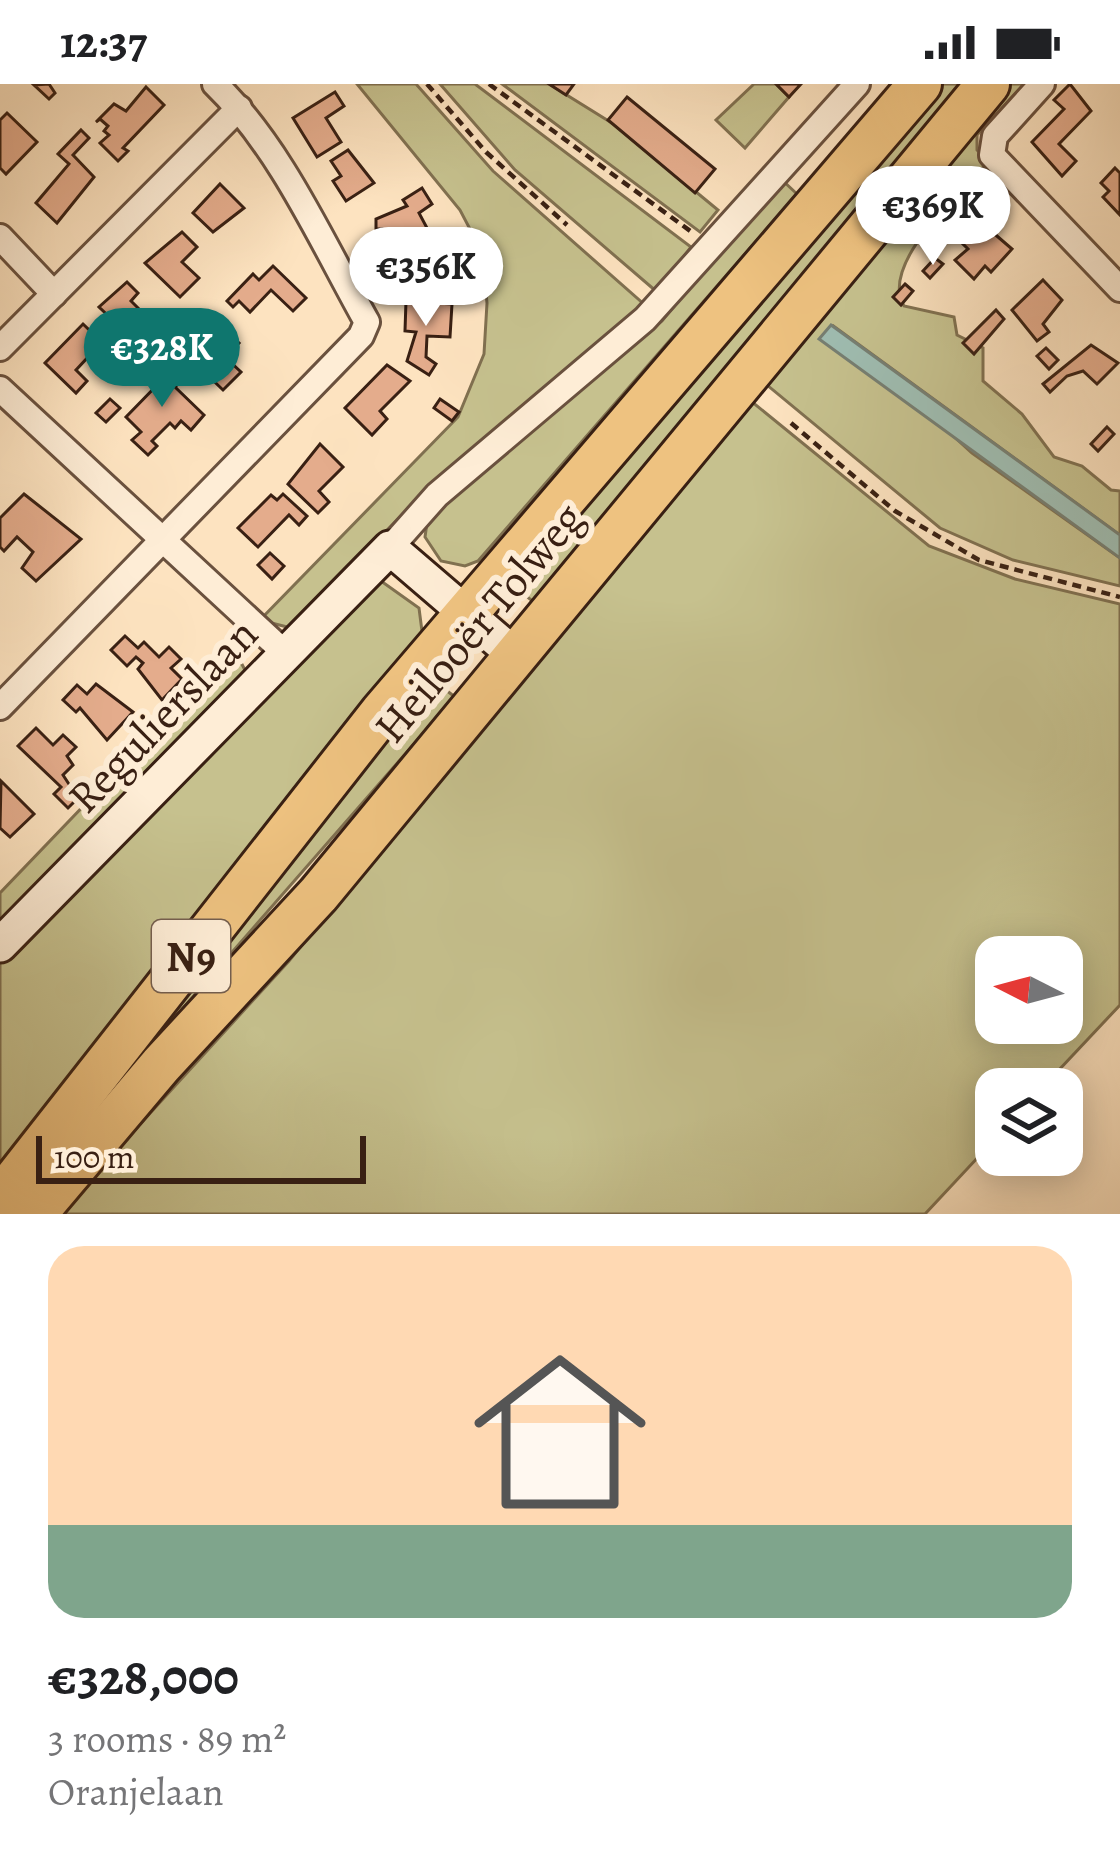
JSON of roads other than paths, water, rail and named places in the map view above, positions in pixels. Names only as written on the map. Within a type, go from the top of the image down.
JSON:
[{"type":"highway","name":"Heilooër Tolweg","points":[[0,1199],[466,612],[920,84]]},
{"type":"highway","name":"Heilooër Tolweg","points":[[35,1214],[318,895],[988,84]]},
{"type":"street","points":[[0,706],[361,336],[368,322],[239,108],[214,84]]},
{"type":"street","name":"Regulierslaan","points":[[0,945],[437,496],[645,319],[857,84]]},
{"type":"street","points":[[1042,84],[995,136],[992,155],[1120,289]]},
{"type":"street","points":[[0,348],[239,108]]},
{"type":"street","points":[[0,237],[54,294]]},
{"type":"street","points":[[0,389],[285,653]]},
{"type":"street","points":[[390,548],[517,657]]},
{"type":"water","points":[[831,325],[1120,535],[1120,558],[819,339]]}]
